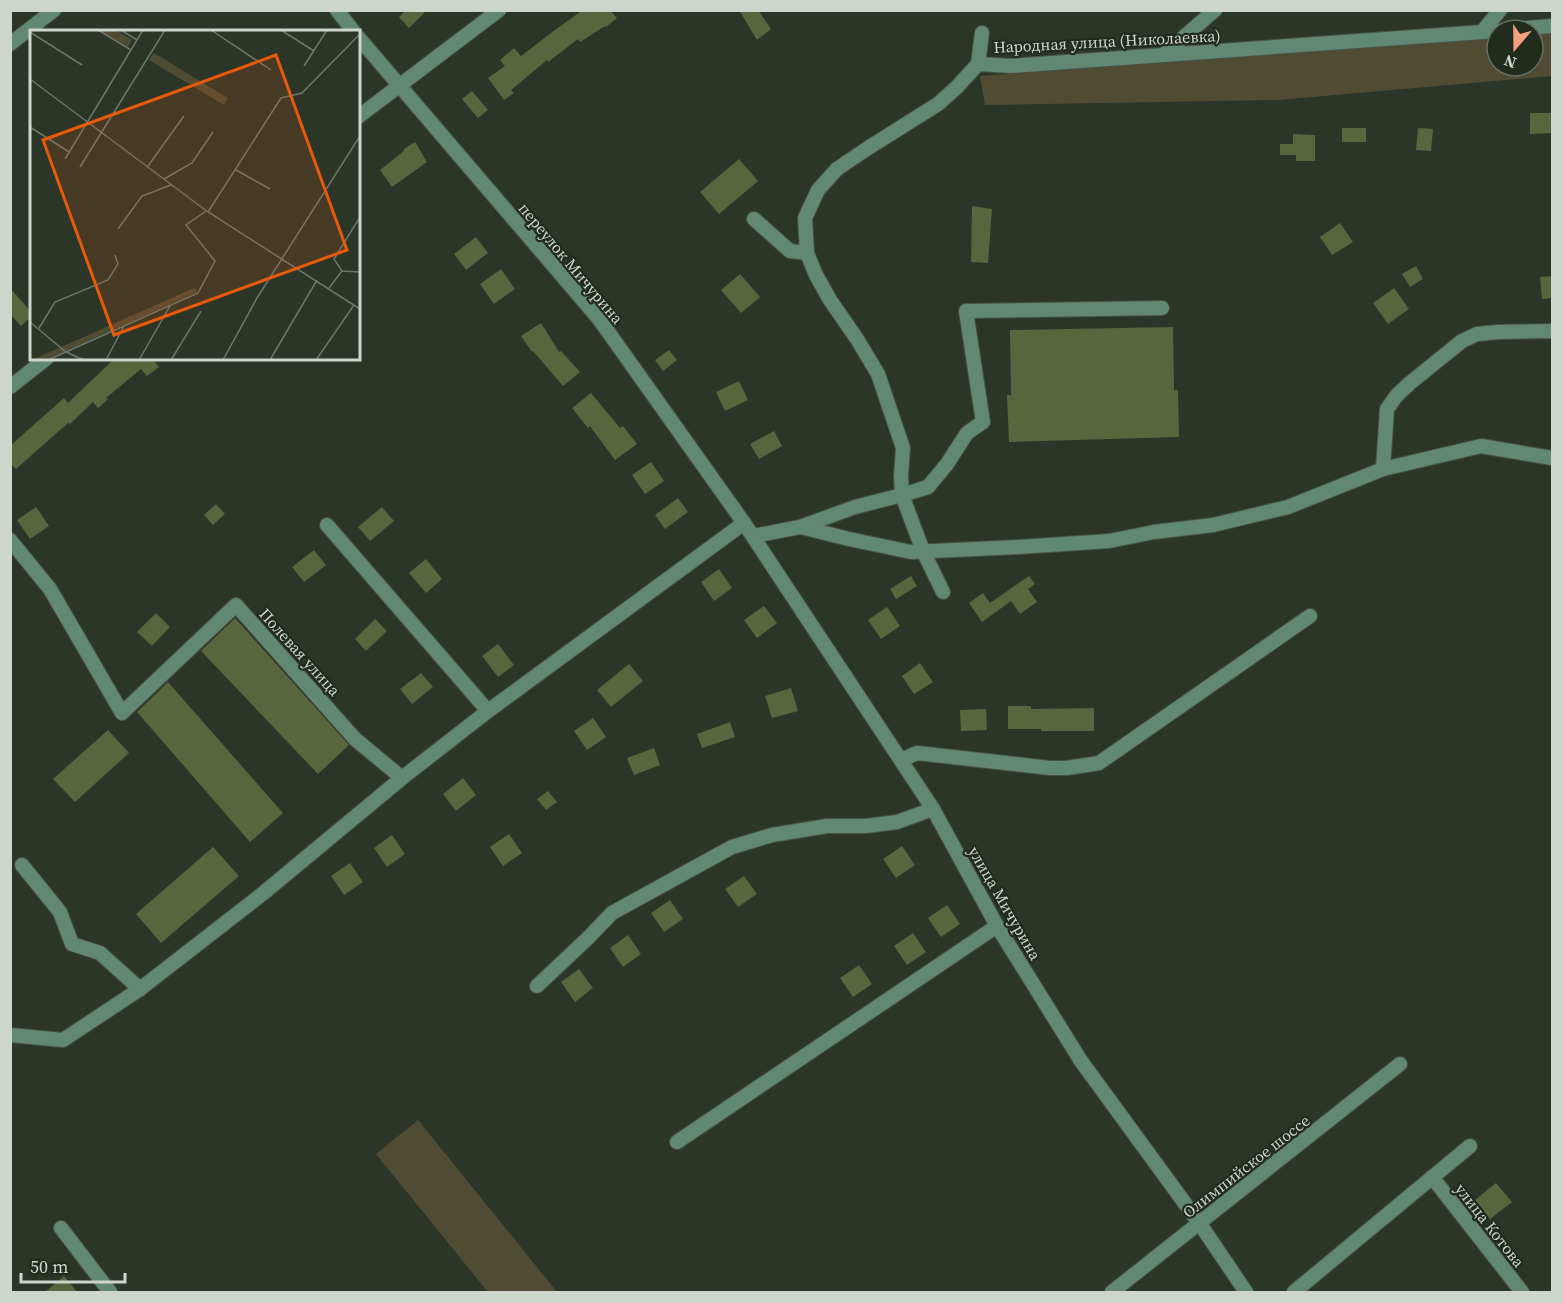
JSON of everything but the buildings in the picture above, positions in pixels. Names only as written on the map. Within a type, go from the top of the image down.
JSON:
[{"type":"street","points":[[10,44],[54,10]]},
{"type":"street","points":[[337,10],[352,30]]},
{"type":"street","points":[[360,115],[500,10]]},
{"type":"street","points":[[1162,56],[1215,10]]},
{"type":"street","points":[[1482,32],[1500,10]]},
{"type":"street","name":"Народная улица (Николаевка)","points":[[902,495],[903,448],[878,374],[830,300],[816,275],[807,252],[805,218],[818,190],[837,169],[938,104],[978,64],[1011,66],[1485,32]]},
{"type":"street","points":[[978,64],[982,33]]},
{"type":"street","name":"переулок Мичурина","points":[[360,39],[599,319],[744,523]]},
{"type":"street","points":[[754,219],[790,251],[807,252]]},
{"type":"street","points":[[753,536],[800,527],[855,507],[928,487],[947,464],[967,433],[982,422],[966,311],[1162,308]]},
{"type":"street","points":[[1383,469],[1387,410],[1397,395],[1417,377],[1462,341],[1477,334],[1552,331]]},
{"type":"street","points":[[10,387],[44,360]]},
{"type":"street","points":[[800,527],[911,552],[1019,548],[1108,541],[1154,532],[1213,525],[1288,507],[1383,469],[1481,446],[1552,458]]},
{"type":"street","points":[[902,495],[923,551],[943,591]]},
{"type":"street","points":[[10,1035],[63,1040],[140,989],[261,895],[402,778],[488,711],[744,523]]},
{"type":"street","name":"улица Мичурина","points":[[744,523],[933,809],[997,927],[1081,1061],[1200,1224],[1246,1293]]},
{"type":"street","points":[[327,525],[488,711]]},
{"type":"street","name":"Полевая улица","points":[[10,540],[50,589],[122,713],[236,605],[355,739],[402,778]]},
{"type":"street","points":[[901,760],[917,753],[1050,768],[1099,763],[1310,616]]},
{"type":"street","points":[[537,986],[612,913],[732,847],[772,835],[827,826],[866,826],[897,822],[933,809]]},
{"type":"street","points":[[22,865],[60,912],[72,944],[100,953],[140,989]]},
{"type":"street","points":[[677,1142],[997,927]]},
{"type":"street","name":"Олимпийское шоссе","points":[[1112,1293],[1400,1064]]},
{"type":"street","points":[[1294,1293],[1470,1146]]},
{"type":"street","name":"улица Котова","points":[[1432,1177],[1522,1293]]},
{"type":"street","points":[[61,1228],[110,1293]]},
{"type":"shaded area","points":[[1545,33],[1552,33],[1552,76],[1545,77]]},
{"type":"shaded area","points":[[1485,38],[1485,78],[1529,78],[1278,100],[985,105],[980,76]]},
{"type":"shaded area","points":[[418,1120],[557,1292],[488,1292],[376,1154]]}]
